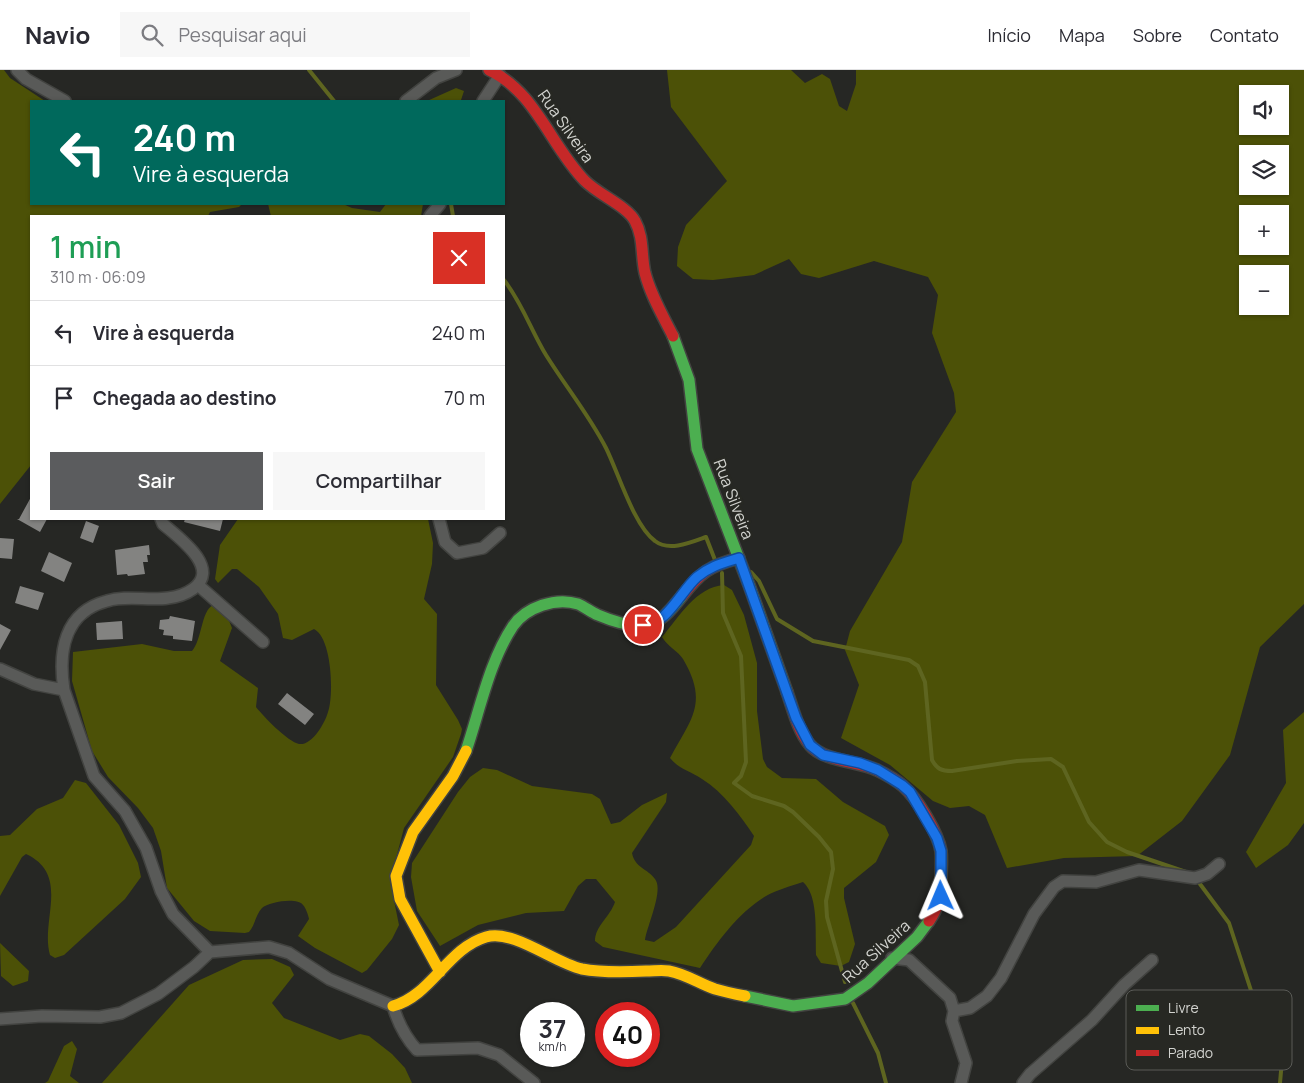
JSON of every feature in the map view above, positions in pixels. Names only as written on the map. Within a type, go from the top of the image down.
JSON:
[{"type":"street","points":[[17,70],[26,79],[63,100]]},
{"type":"street","points":[[407,100],[436,78],[456,70]]},
{"type":"street","name":"Rua Silveira","points":[[393,1006],[404,1003],[475,942],[486,937],[497,936],[511,938],[552,958],[582,969],[621,972],[668,971],[683,975],[716,989],[793,1006],[845,999],[868,983],[892,958],[917,937],[937,910],[941,896],[941,851],[937,838],[918,804],[902,785],[878,770],[860,763],[823,755],[810,745],[796,718],[739,558],[697,449],[693,431],[692,394],[688,373],[645,273],[639,232],[634,218],[586,182],[564,155],[527,99],[500,75],[488,70]]},
{"type":"street","points":[[484,100],[500,75]]},
{"type":"street","points":[[431,215],[439,205]]},
{"type":"street","points":[[161,520],[163,524],[190,547],[199,559],[203,574],[198,585],[187,593],[169,598],[108,600],[84,611],[70,629],[62,649],[61,672],[64,690],[94,776],[125,811],[146,848],[161,891],[173,914],[210,952]]},
{"type":"street","points":[[439,520],[445,542],[457,553],[483,548],[500,533]]},
{"type":"street","points":[[440,972],[400,899],[396,876],[413,832],[453,776],[464,755],[487,688],[492,665],[514,624],[531,609],[554,603],[577,604],[598,615],[620,622],[648,625],[668,613],[697,577],[716,564],[739,558]]},
{"type":"street","points":[[198,585],[262,642]]},
{"type":"street","points":[[0,669],[34,684],[64,690]]},
{"type":"street","points":[[954,1012],[970,1008],[987,996],[1001,978],[1034,914],[1054,887],[1063,881],[1096,882],[1139,870],[1195,878],[1207,874],[1219,864]]},
{"type":"street","points":[[0,1019],[42,1016],[100,1017],[121,1013],[158,994],[194,967],[210,952],[268,947],[290,953],[329,979],[393,1006],[408,1040],[417,1050],[478,1048],[499,1055],[534,1083]]},
{"type":"street","points":[[892,958],[909,960],[950,998],[954,1012],[952,1021],[966,1063],[961,1083]]},
{"type":"street","points":[[1023,1083],[1030,1074],[1092,1020],[1124,985],[1152,960]]},
{"type":"shaded area","points":[[0,70],[4,70],[10,78],[43,100],[30,100],[30,205],[241,205],[239,207],[210,212],[208,215],[30,215],[30,466],[0,504]]},
{"type":"shaded area","points":[[667,70],[791,70],[805,83],[822,74],[830,79],[839,106],[847,111],[856,84],[856,70],[1304,70],[1304,604],[1260,647],[1230,755],[1182,821],[1137,856],[1064,858],[1007,868],[985,815],[969,806],[950,808],[933,801],[890,765],[841,738],[859,685],[845,650],[850,631],[902,542],[912,482],[956,412],[954,393],[932,333],[938,295],[928,277],[874,261],[819,278],[801,274],[789,259],[754,275],[713,280],[693,279],[677,266],[678,247],[686,225],[727,181],[671,107]]},
{"type":"shaded area","points":[[456,88],[464,91],[461,100],[429,100]]},
{"type":"shaded area","points":[[268,205],[345,205],[352,208],[380,212],[385,205],[423,205],[421,215],[271,215]]},
{"type":"shaded area","points":[[237,520],[428,520],[433,543],[432,564],[424,599],[437,614],[436,685],[462,729],[453,757],[404,828],[390,881],[399,925],[392,939],[367,970],[362,973],[315,948],[298,936],[309,919],[303,905],[295,901],[276,902],[262,908],[249,932],[245,933],[210,931],[194,921],[167,888],[161,851],[153,828],[138,808],[108,777],[92,751],[72,681],[73,652],[142,644],[174,651],[192,651],[198,640],[206,613],[213,605],[228,618],[232,628],[220,661],[258,688],[256,707],[270,722],[282,734],[294,742],[304,744],[313,738],[324,722],[330,704],[331,681],[328,655],[320,634],[314,629],[292,640],[283,638],[278,614],[259,587],[237,569],[232,569],[218,583],[215,579],[220,545]]},
{"type":"shaded area","points":[[724,585],[732,590],[744,615],[757,663],[757,711],[763,759],[767,767],[782,778],[816,779],[843,802],[885,826],[889,835],[876,862],[844,888],[844,898],[855,944],[849,962],[841,966],[821,963],[816,955],[814,906],[812,896],[803,882],[766,896],[747,910],[721,938],[700,968],[603,947],[595,941],[597,931],[615,902],[596,879],[586,879],[578,886],[564,911],[526,913],[478,925],[440,946],[417,911],[411,877],[412,863],[458,792],[470,777],[483,768],[497,770],[532,786],[592,794],[600,799],[611,824],[620,822],[642,805],[667,793],[666,802],[632,853],[638,865],[652,875],[657,884],[658,891],[645,940],[654,942],[676,927],[751,845],[754,836],[737,812],[724,798],[698,776],[673,762],[670,758],[690,721],[696,699],[691,674],[683,659],[662,637],[697,597],[714,587]]},
{"type":"shaded area","points":[[1304,712],[1304,823],[1288,845],[1256,868],[1246,852],[1286,783],[1283,730]]},
{"type":"shaded area","points":[[75,780],[86,783],[119,825],[138,863],[141,877],[125,899],[64,955],[55,958],[50,955],[48,942],[51,886],[47,874],[40,863],[26,854],[22,857],[0,896],[0,836],[10,835],[37,809],[63,798]]},
{"type":"shaded area","points":[[0,943],[29,971],[28,981],[13,986],[1,976]]},
{"type":"shaded area","points":[[272,959],[290,967],[294,975],[272,1003],[284,1018],[340,1040],[360,1034],[369,1036],[392,1054],[405,1068],[412,1083],[102,1083],[189,985],[243,960]]},
{"type":"shaded area","points":[[72,1041],[77,1049],[70,1076],[79,1083],[45,1083],[48,1081],[64,1046]]},
{"type":"building","points":[[30,499],[30,520],[46,520],[40,532],[17,519],[19,519]]},
{"type":"building","points":[[185,520],[223,520],[220,531],[184,522]]},
{"type":"building","points":[[86,521],[99,526],[93,543],[80,538]]},
{"type":"building","points":[[0,538],[14,539],[12,559],[0,558]]},
{"type":"building","points":[[149,545],[150,555],[147,555],[148,562],[143,562],[145,574],[117,575],[115,550]]},
{"type":"building","points":[[49,552],[72,563],[64,582],[41,571]]},
{"type":"building","points":[[20,586],[44,593],[38,610],[15,603]]},
{"type":"building","points":[[170,616],[195,621],[192,641],[173,639],[173,636],[163,635],[164,630],[159,629],[160,620],[169,619]]},
{"type":"building","points":[[122,621],[123,639],[97,640],[96,623]]},
{"type":"building","points":[[0,624],[11,630],[0,650]]},
{"type":"building","points":[[287,693],[314,714],[305,725],[278,704]]},
{"type":"waterway","points":[[309,70],[333,100]]},
{"type":"waterway","points":[[451,205],[453,215]]},
{"type":"waterway","points":[[505,282],[516,298],[546,355],[606,448],[633,511],[647,534],[655,541],[667,546],[681,545],[706,537],[715,560]]},
{"type":"waterway","points":[[751,572],[759,581],[777,619],[813,641],[909,660],[918,666],[925,682],[932,760],[936,766],[942,770],[952,771],[1017,761],[1051,759],[1063,767],[1089,822],[1107,842],[1127,852],[1186,872]]},
{"type":"waterway","points":[[722,573],[723,613],[741,656],[746,762],[741,776],[734,783],[752,796],[784,806],[793,812],[819,837],[831,852],[833,869],[826,901],[827,917],[845,982]]},
{"type":"waterway","points":[[1200,884],[1229,923],[1251,990]]},
{"type":"waterway","points":[[853,1003],[878,1053],[886,1083]]},
{"type":"waterway","points":[[1280,1083],[1281,1070]]},
{"type":"traffic: fast","points":[[673,336],[689,380],[697,449],[749,585],[787,692]]},
{"type":"traffic: fast","points":[[466,751],[491,671],[505,640],[519,619],[542,605],[569,602],[578,604],[598,615],[616,621],[635,625],[647,625],[662,618],[682,596]]},
{"type":"traffic: fast","points":[[745,996],[793,1006],[845,999],[868,983],[917,937],[929,921]]},
{"type":"traffic: slow","points":[[440,972],[400,899],[396,876],[413,832],[453,776],[466,751]]},
{"type":"traffic: slow","points":[[393,1006],[406,1001],[418,993],[461,951],[486,937],[497,936],[521,942],[571,966],[582,969],[614,972],[669,971],[681,974],[715,989],[745,996]]},
{"type":"traffic: jam","points":[[489,70],[505,80],[531,105],[562,152],[585,181],[626,210],[635,221],[640,233],[645,273],[650,290],[673,336]]},
{"type":"traffic: jam","points":[[682,596],[706,571],[739,558]]},
{"type":"traffic: jam","points":[[787,692],[796,720],[810,745],[832,758],[869,767],[890,777],[909,792],[926,816],[936,835],[941,851],[940,895],[935,911],[929,921]]},
{"type":"route","points":[[643,625],[648,625],[668,613],[697,577],[716,564],[739,558],[796,718],[810,745],[823,755],[860,763],[878,770],[910,792],[934,831],[941,851],[941,896]]}]
